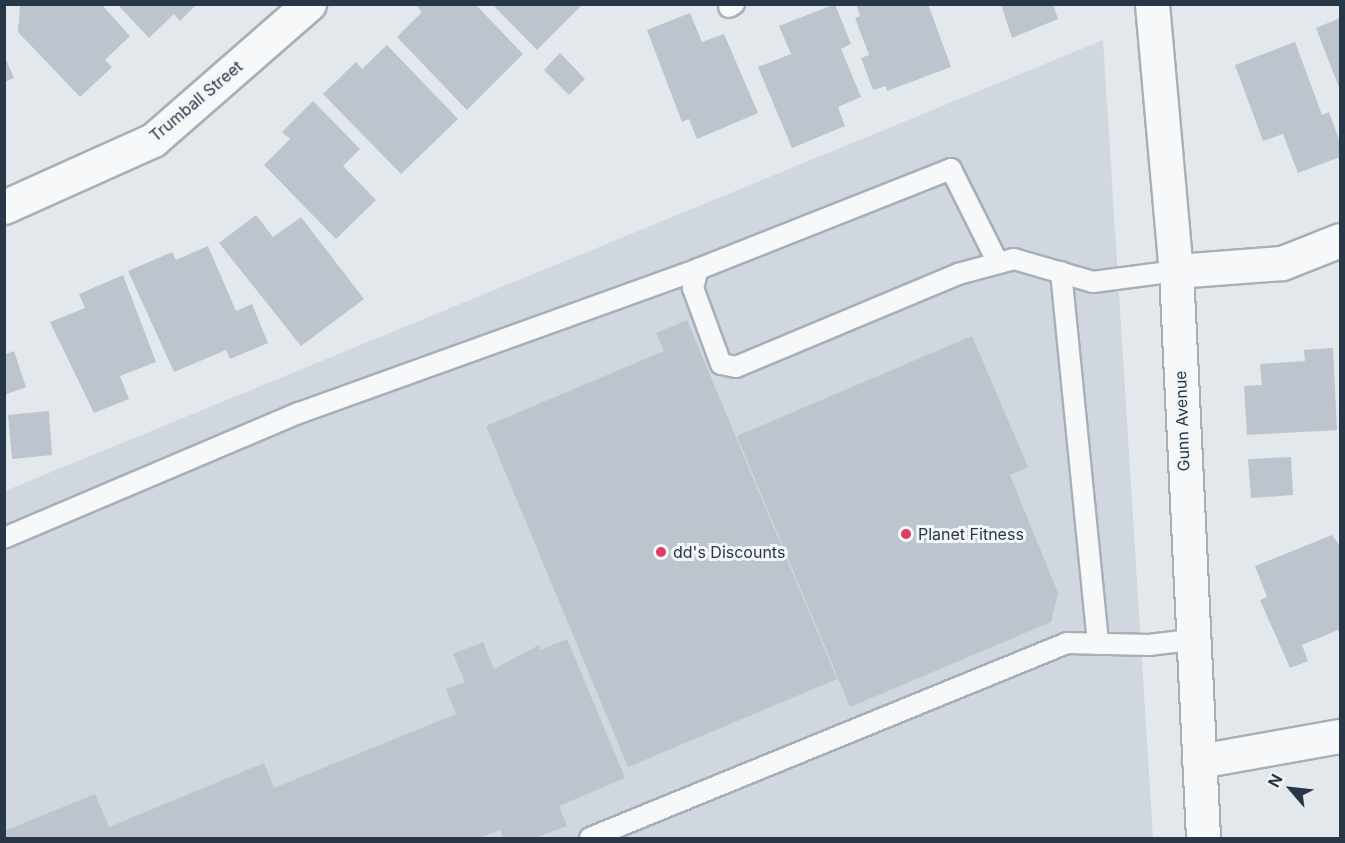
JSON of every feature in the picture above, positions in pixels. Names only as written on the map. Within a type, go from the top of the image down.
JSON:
[{"type":"street","name":"Trumball Street","points":[[4,207],[153,140],[309,4]]},
{"type":"street","name":"Gunn Avenue","points":[[1152,4],[1176,271],[1190,640],[1203,838]]},
{"type":"street","points":[[1176,271],[1282,263],[1341,240]]},
{"type":"street","points":[[1199,761],[1341,735]]},
{"type":"lane","points":[[4,538],[299,413],[698,269],[951,169],[998,263]]},
{"type":"lane","points":[[698,269],[693,288],[722,364],[736,367],[958,274],[1014,259],[1093,282],[1176,271]]},
{"type":"lane","points":[[1061,272],[1098,644]]},
{"type":"lane","points":[[590,838],[1067,643],[1190,640]]},
{"type":"shaded area","points":[[1103,40],[1153,838],[5,838],[5,491]]},
{"type":"building","points":[[20,4],[101,4],[130,36],[105,60],[112,67],[80,97],[18,32]]},
{"type":"building","points":[[117,4],[197,4],[180,21],[174,14],[149,38]]},
{"type":"building","points":[[415,4],[475,4],[523,54],[467,110],[397,37],[422,12]]},
{"type":"building","points":[[492,4],[583,4],[537,50]]},
{"type":"building","points":[[835,4],[851,44],[841,49],[861,97],[838,107],[845,126],[792,148],[758,67],[791,54],[779,26]]},
{"type":"building","points":[[856,4],[928,4],[951,67],[887,91],[886,86],[873,90],[861,58],[869,55],[855,18],[860,16]]},
{"type":"building","points":[[1001,4],[1053,4],[1058,19],[1012,38]]},
{"type":"building","points":[[690,13],[702,42],[724,34],[758,113],[697,139],[689,119],[682,122],[647,30]]},
{"type":"building","points":[[1340,18],[1340,90],[1316,28]]},
{"type":"building","points":[[1295,42],[1322,115],[1329,112],[1340,142],[1340,157],[1298,173],[1283,134],[1263,141],[1235,65]]},
{"type":"building","points":[[387,45],[458,119],[401,174],[323,94],[356,62],[362,69]]},
{"type":"building","points":[[560,53],[585,79],[569,95],[544,70]]},
{"type":"building","points":[[4,55],[14,78],[4,82]]},
{"type":"building","points":[[313,101],[360,149],[343,166],[376,200],[336,239],[264,165],[290,139],[282,132]]},
{"type":"building","points":[[256,215],[273,237],[301,217],[364,299],[301,346],[219,243]]},
{"type":"building","points":[[208,246],[236,311],[252,304],[268,343],[230,359],[226,350],[174,372],[128,271],[172,252],[176,260]]},
{"type":"building","points":[[123,275],[156,362],[120,376],[129,399],[94,413],[50,322],[85,308],[79,294]]},
{"type":"building","name":"dd's Discounts","points":[[687,320],[837,679],[628,767],[486,426],[664,351],[656,333]]},
{"type":"building","name":"Planet Fitness","points":[[972,336],[1028,467],[1010,475],[1058,593],[1051,622],[850,707],[737,436]]},
{"type":"building","points":[[1333,348],[1337,430],[1247,435],[1244,386],[1262,385],[1260,364],[1305,361],[1304,350]]},
{"type":"building","points":[[14,351],[26,387],[4,395],[4,355]]},
{"type":"building","points":[[49,411],[52,455],[12,459],[8,415]]},
{"type":"building","points":[[1291,457],[1293,495],[1251,498],[1248,459]]},
{"type":"building","points":[[1332,535],[1340,546],[1340,635],[1338,630],[1302,645],[1308,661],[1290,668],[1260,600],[1267,597],[1255,566]]},
{"type":"building","points":[[567,639],[625,778],[559,806],[567,826],[535,838],[503,838],[500,830],[480,838],[4,838],[4,831],[95,794],[109,827],[264,763],[274,788],[456,714],[446,689],[465,682],[453,654],[483,642],[494,669],[539,645],[540,650]]},
{"type":"place","name":"Planet Fitness","points":[[906,534]]},
{"type":"place","name":"dd's Discounts","points":[[661,552]]}]
